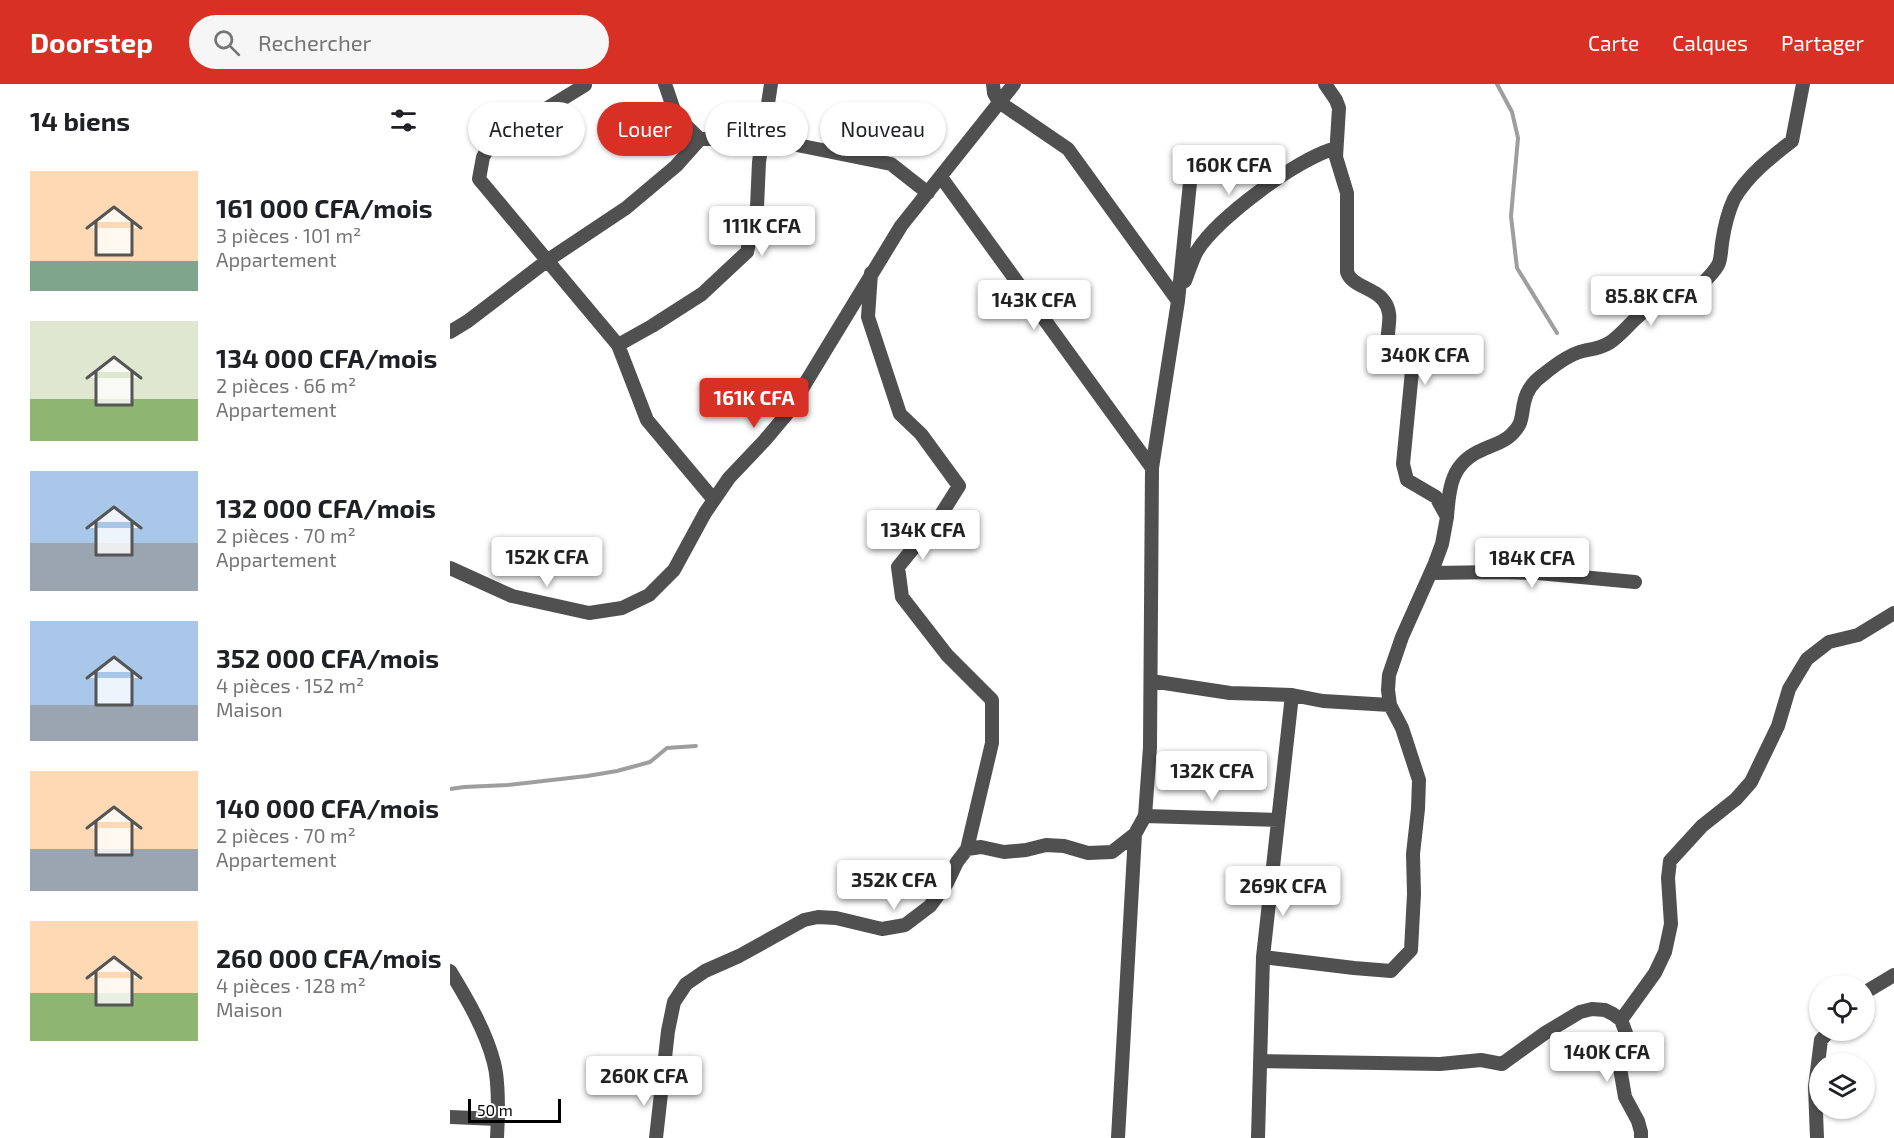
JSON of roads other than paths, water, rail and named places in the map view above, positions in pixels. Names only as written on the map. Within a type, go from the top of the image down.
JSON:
[{"type":"street","points":[[583,84],[492,142],[483,157],[479,179],[618,345],[647,420],[714,500]]},
{"type":"street","points":[[665,84],[676,117],[700,139],[705,139]]},
{"type":"street","points":[[768,102],[771,84]]},
{"type":"street","points":[[993,84],[993,93],[999,102],[1068,149],[1178,301]]},
{"type":"street","points":[[450,568],[512,596],[589,613],[622,608],[649,595],[674,570],[729,478],[786,415],[901,226],[1014,84]]},
{"type":"street","points":[[1325,84],[1339,108],[1336,157],[1347,193],[1346,265],[1349,278],[1355,283],[1366,286],[1384,301],[1391,319],[1388,343],[1390,348],[1402,352],[1410,361],[1412,371],[1403,464],[1407,480],[1436,497],[1447,518]]},
{"type":"street","points":[[1263,957],[1392,971],[1411,950],[1414,894],[1413,854],[1419,809],[1419,780],[1402,728],[1390,705],[1389,675],[1402,637],[1442,544],[1451,482],[1456,471],[1466,459],[1502,442],[1514,431],[1523,418],[1524,402],[1529,388],[1542,375],[1582,351],[1596,349],[1609,343],[1645,311],[1655,305],[1672,303],[1690,295],[1705,281],[1718,265],[1724,231],[1734,200],[1760,165],[1791,141],[1803,84]]},
{"type":"street","points":[[450,332],[548,260],[626,208],[676,166],[700,139]]},
{"type":"street","points":[[808,145],[891,164],[928,193]]},
{"type":"street","points":[[1178,301],[1197,252],[1208,236],[1252,197],[1278,178],[1321,152],[1336,148]]},
{"type":"street","points":[[618,345],[702,294],[747,252],[757,207],[761,156]]},
{"type":"street","points":[[967,849],[981,847],[1004,852],[1046,845],[1064,846],[1088,853],[1112,852],[1135,834],[1145,816],[1150,747],[1152,468],[1178,301],[1192,163]]},
{"type":"street","points":[[941,177],[1152,468]]},
{"type":"street","points":[[656,1138],[668,1031],[674,1002],[686,984],[705,971],[748,952],[804,920],[818,917],[836,918],[882,929],[905,925],[930,906],[967,849],[992,743],[992,700],[947,655],[902,597],[898,567],[942,513],[959,486],[921,434],[900,414],[868,317],[871,273]]},
{"type":"street","points":[[1431,573],[1538,573],[1635,582]]},
{"type":"street","points":[[1621,1020],[1655,973],[1665,952],[1671,924],[1668,878],[1670,861],[1702,826],[1736,798],[1751,782],[1778,726],[1790,689],[1807,659],[1829,642],[1858,635],[1894,613]]},
{"type":"street","points":[[1151,681],[1230,693],[1292,695],[1323,702],[1390,705]]},
{"type":"street","points":[[1258,1138],[1263,957],[1292,695]]},
{"type":"street","points":[[1145,816],[1278,820]]},
{"type":"street","points":[[1118,1138],[1135,834]]},
{"type":"street","points":[[450,971],[460,987],[495,1065],[497,1138]]},
{"type":"street","points":[[1875,986],[1894,975]]},
{"type":"street","points":[[1260,1061],[1440,1064],[1481,1060],[1502,1064],[1581,1012],[1592,1009],[1605,1010],[1621,1020],[1626,1033],[1620,1068],[1624,1096],[1638,1121],[1641,1138]]},
{"type":"street","points":[[1817,1138],[1815,1087],[1821,1041]]},
{"type":"street","points":[[450,1117],[498,1119]]},
{"type":"waterway","points":[[1497,84],[1512,112],[1518,138],[1511,216],[1517,268],[1557,333]]},
{"type":"waterway","points":[[450,789],[508,785],[617,771],[650,762],[667,748],[696,746]]}]
